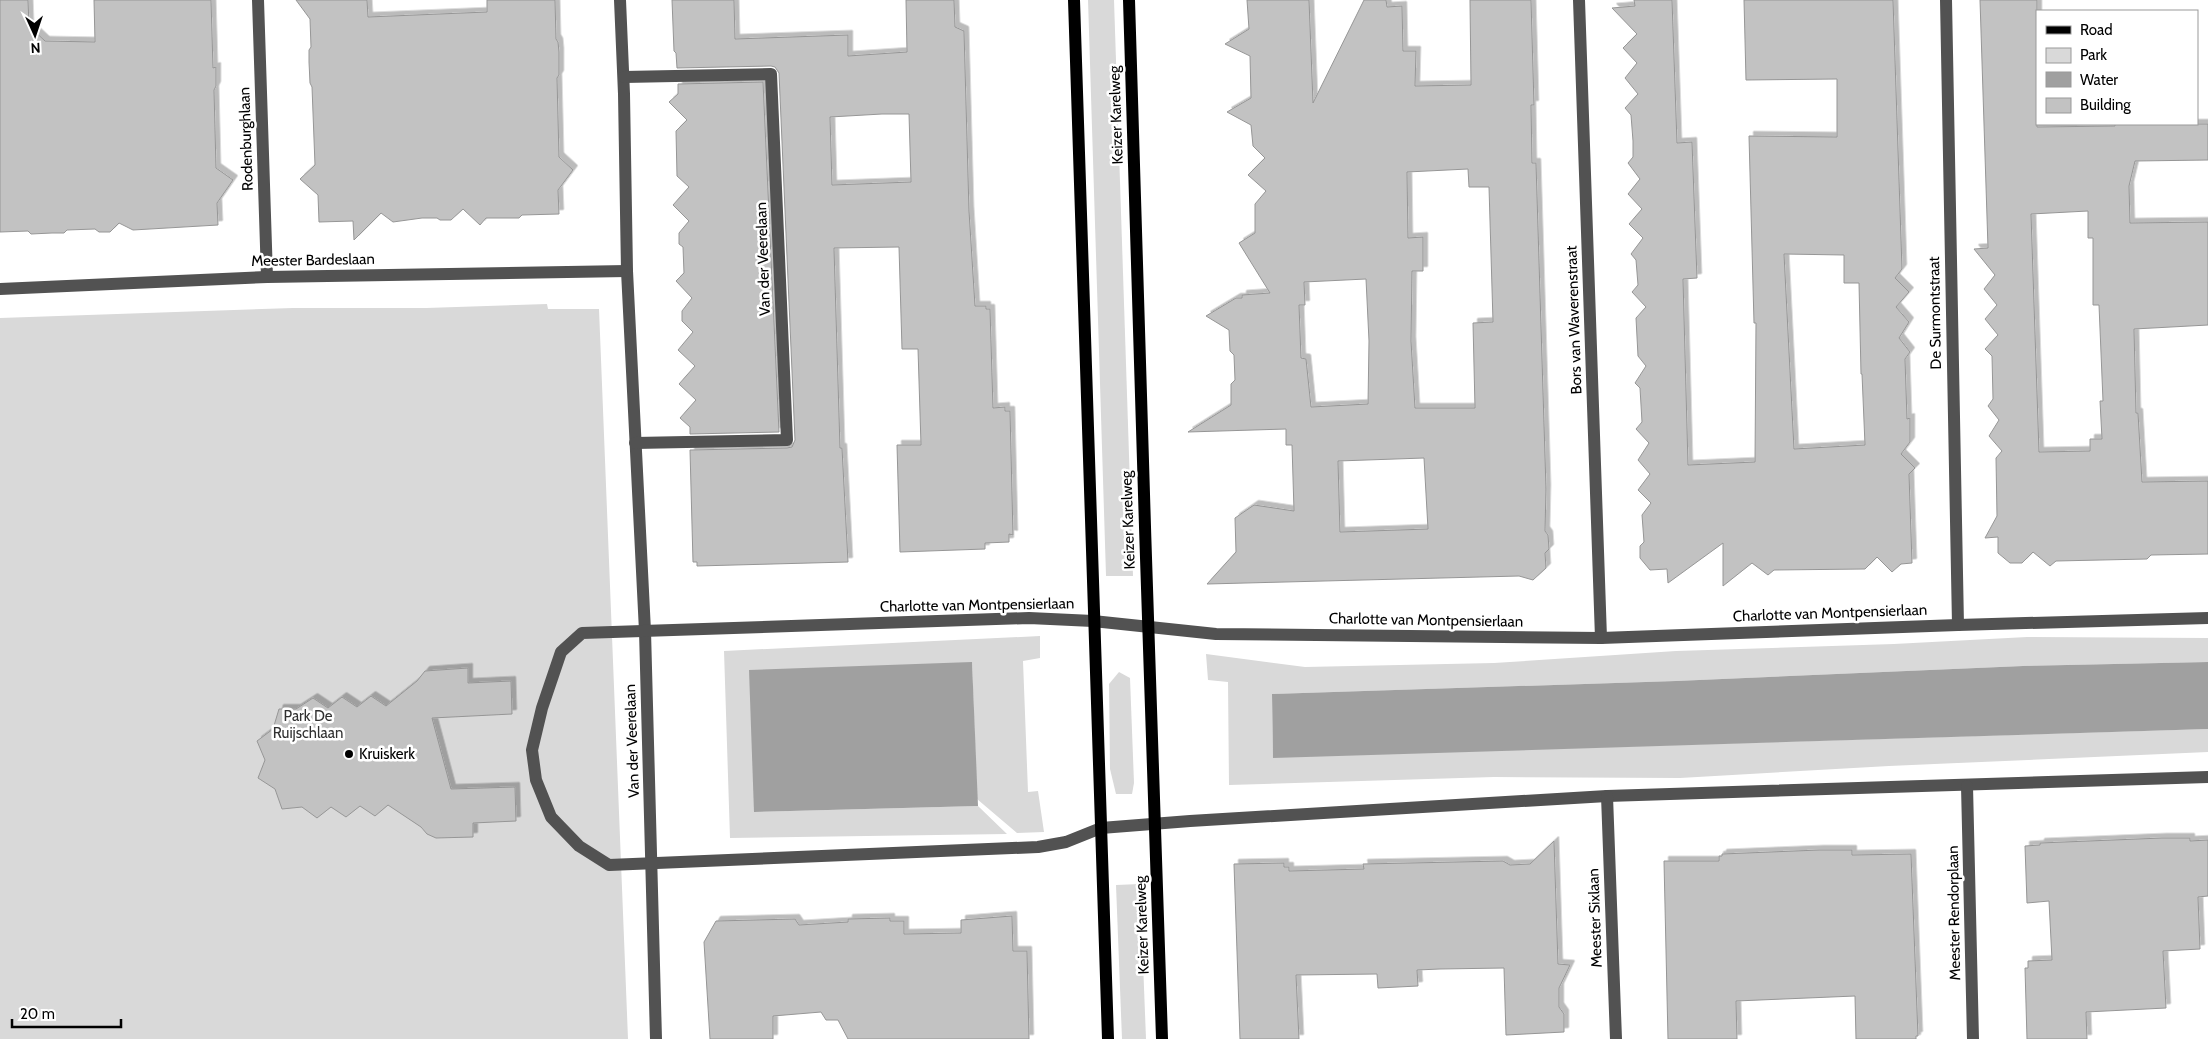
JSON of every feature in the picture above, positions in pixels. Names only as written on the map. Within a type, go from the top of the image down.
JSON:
[{"type":"main road","points":[[1074,0],[1108,1039]]},
{"type":"main road","name":"Keizer Karelweg","points":[[1129,0],[1162,1039]]},
{"type":"street","name":"Rodenburghlaan","points":[[258,0],[267,277]]},
{"type":"street","name":"Van der Veerelaan","points":[[620,0],[624,77],[628,271],[645,631],[656,1039]]},
{"type":"street","name":"Bors van Waverenstraat","points":[[1579,0],[1601,638]]},
{"type":"street","name":"De Surmontstraat","points":[[1946,0],[1958,625]]},
{"type":"street","name":"Van der Veerelaan","points":[[624,77],[771,74],[787,440],[635,443]]},
{"type":"street","name":"Meester Bardeslaan","points":[[0,289],[267,277],[628,271]]},
{"type":"street","name":"Charlotte van Montpensierlaan","points":[[651,863],[609,865],[579,846],[551,817],[536,780],[532,750],[542,708],[561,652],[582,633],[1029,618],[1093,621],[1216,634],[1601,638],[2208,618]]},
{"type":"street","points":[[651,863],[1038,847],[1066,842],[1101,828],[1156,825],[1190,820],[1607,796],[2208,777]]},
{"type":"street","name":"Meester Rendorplaan","points":[[1967,786],[1973,1039]]},
{"type":"street","name":"Meester Sixlaan","points":[[1607,796],[1616,1039]]},
{"type":"green space","points":[[1088,0],[1114,0],[1133,576],[1106,576]]},
{"type":"green space","name":"Park De Ruijschlaan","points":[[547,304],[548,309],[599,309],[628,1039],[0,1039],[0,318],[293,308],[426,308]]},
{"type":"green space","points":[[1040,636],[1040,658],[1023,661],[1028,792],[1038,791],[1044,832],[1017,833],[977,799],[972,662],[755,812],[978,806],[1007,834],[730,838],[724,651]]},
{"type":"green space","points":[[2027,637],[2208,638],[2208,662],[2023,666],[1676,681],[1272,694],[1273,757],[2208,729],[2208,752],[1889,766],[1680,778],[1494,777],[1229,785],[1228,682],[1208,680],[1206,654],[1305,667],[1494,663],[1676,651],[1894,644]]},
{"type":"green space","points":[[1119,672],[1130,678],[1134,783],[1132,794],[1116,794],[1110,769],[1109,684]]},
{"type":"green space","points":[[1140,884],[1146,1039],[1122,1039],[1116,885]]},
{"type":"water","points":[[972,662],[978,806],[754,812],[749,670]]},
{"type":"water","points":[[2208,662],[2208,729],[1273,758],[1272,694],[1676,681],[2023,666]]},
{"type":"building","points":[[0,0],[28,0],[29,26],[45,41],[95,42],[94,0],[211,0],[213,68],[216,67],[216,86],[214,90],[216,168],[233,180],[217,203],[218,225],[133,230],[119,223],[110,232],[99,232],[95,229],[67,230],[64,233],[31,234],[28,231],[0,232]]},
{"type":"building","points":[[296,0],[367,0],[368,17],[487,12],[487,0],[555,0],[556,39],[559,52],[559,75],[557,78],[559,157],[573,170],[558,190],[559,214],[522,215],[519,218],[486,218],[480,225],[463,209],[451,220],[422,218],[393,222],[381,213],[354,240],[353,221],[319,222],[318,195],[300,179],[315,165],[312,87],[310,83],[309,62],[309,50],[311,47],[310,19]]},
{"type":"building","points":[[672,0],[734,0],[735,39],[848,35],[848,56],[907,52],[906,0],[954,0],[955,27],[964,31],[969,211],[975,306],[986,306],[986,309],[990,309],[993,408],[1005,407],[1005,411],[1010,411],[1013,535],[1009,534],[1009,542],[985,543],[985,549],[900,552],[897,445],[921,445],[918,349],[902,349],[899,247],[834,248],[840,448],[842,448],[848,562],[697,566],[697,562],[693,562],[690,450],[787,448],[792,447],[795,440],[779,73],[775,67],[771,66],[677,68],[676,53],[674,51]],"holes":[[[909,114],[911,182],[832,185],[830,117]]]},
{"type":"building","points":[[1247,0],[1309,0],[1313,103],[1364,0],[1386,0],[1387,7],[1402,6],[1403,51],[1416,51],[1415,86],[1471,85],[1470,0],[1531,0],[1534,105],[1531,105],[1532,163],[1536,163],[1546,489],[1545,531],[1548,535],[1549,549],[1545,553],[1546,568],[1533,580],[1519,576],[1207,584],[1236,552],[1235,518],[1254,505],[1294,511],[1292,445],[1286,445],[1286,429],[1188,432],[1231,405],[1231,384],[1235,380],[1234,355],[1230,351],[1229,330],[1206,316],[1236,298],[1242,298],[1242,295],[1270,293],[1239,243],[1255,233],[1255,204],[1266,191],[1248,175],[1265,158],[1253,146],[1251,125],[1227,112],[1251,98],[1250,56],[1225,44],[1249,29]],"holes":[[[1468,169],[1469,187],[1489,187],[1493,322],[1473,323],[1475,408],[1415,408],[1411,341],[1412,271],[1423,271],[1423,237],[1408,238],[1407,172]],[[1366,279],[1369,341],[1368,404],[1311,407],[1306,359],[1301,358],[1299,305],[1305,305],[1304,282]],[[1424,458],[1428,529],[1340,532],[1338,461]]]},
{"type":"building","points":[[1634,0],[1672,0],[1677,143],[1692,142],[1697,278],[1683,279],[1688,465],[1755,462],[1756,323],[1754,323],[1749,136],[1837,137],[1837,79],[1746,80],[1744,0],[1893,0],[1902,269],[1895,278],[1909,292],[1896,307],[1909,322],[1899,338],[1910,352],[1905,359],[1907,419],[1910,418],[1910,442],[1901,454],[1915,468],[1909,474],[1912,563],[1901,564],[1892,572],[1877,557],[1865,569],[1774,570],[1768,575],[1752,563],[1723,586],[1723,543],[1668,583],[1667,569],[1650,570],[1640,558],[1640,546],[1644,542],[1642,515],[1651,503],[1638,490],[1650,474],[1638,460],[1649,443],[1636,429],[1642,422],[1640,388],[1635,383],[1646,366],[1638,356],[1636,318],[1646,307],[1632,292],[1638,285],[1636,260],[1631,254],[1643,238],[1629,224],[1642,209],[1628,194],[1640,179],[1628,163],[1633,157],[1633,141],[1631,115],[1625,108],[1638,94],[1625,78],[1637,63],[1623,48],[1637,34],[1612,8],[1635,6]],"holes":[[[1784,254],[1844,255],[1844,283],[1859,283],[1865,445],[1794,449]]]},
{"type":"building","points":[[1980,0],[2037,0],[2037,127],[2208,124],[2208,160],[2135,161],[2129,186],[2130,223],[2208,222],[2208,325],[2134,329],[2136,413],[2138,413],[2142,482],[2208,481],[2208,554],[2151,555],[2147,559],[2056,561],[2050,566],[2033,552],[2022,563],[2010,563],[1998,553],[1998,537],[1985,538],[1997,516],[1996,458],[2002,451],[1989,436],[1999,420],[1988,406],[1993,399],[1992,356],[1985,349],[1998,335],[1985,319],[1997,305],[1984,289],[1995,275],[1974,249],[1988,248]],"holes":[[[2088,211],[2088,238],[2093,238],[2093,305],[2099,305],[2103,401],[2100,401],[2102,439],[2090,439],[2090,451],[2039,452],[2031,214]]]},
{"type":"building","points":[[763,82],[779,432],[690,434],[690,427],[680,418],[696,400],[679,384],[695,366],[678,350],[693,332],[682,321],[682,311],[692,298],[676,281],[684,273],[683,247],[679,244],[679,233],[689,221],[673,205],[689,187],[677,176],[676,131],[687,120],[669,102],[678,94],[678,84]]},
{"type":"building","name":"Kruiskerk","points":[[468,668],[468,683],[511,681],[512,714],[432,718],[451,789],[515,787],[516,821],[473,823],[473,837],[436,838],[427,834],[421,827],[388,805],[375,816],[360,806],[346,817],[331,807],[317,818],[302,807],[282,809],[275,789],[258,778],[265,760],[257,741],[273,729],[279,709],[296,709],[313,698],[328,708],[342,697],[357,707],[371,696],[386,706],[417,681],[425,671]]},
{"type":"building","points":[[2190,838],[2190,841],[2208,840],[2208,896],[2198,897],[2200,949],[2163,951],[2166,1008],[2086,1012],[2087,1039],[2027,1039],[2025,968],[2028,968],[2028,961],[2052,960],[2049,901],[2027,903],[2025,846],[2040,845],[2040,843]]},
{"type":"building","points":[[1554,841],[1558,964],[1570,965],[1559,988],[1559,1007],[1564,1014],[1564,1032],[1506,1035],[1504,968],[1440,969],[1417,970],[1418,986],[1378,988],[1377,974],[1296,975],[1299,1039],[1240,1039],[1234,864],[1284,863],[1284,867],[1289,867],[1289,871],[1364,869],[1363,864],[1503,861],[1510,865],[1530,864]]},
{"type":"building","points":[[1852,850],[1852,855],[1911,854],[1918,1036],[1916,1036],[1916,1039],[1856,1039],[1855,996],[1736,1001],[1737,1039],[1668,1039],[1664,861],[1719,861],[1719,856],[1722,856],[1722,854]]},
{"type":"building","points":[[1012,916],[1013,951],[1027,951],[1029,1039],[848,1039],[838,1020],[826,1020],[821,1012],[773,1016],[773,1039],[710,1039],[704,942],[716,921],[795,919],[799,925],[848,922],[848,919],[890,918],[890,921],[904,921],[904,934],[961,933],[961,920]]},
{"type":"place","name":"Kruiskerk","points":[[349,754]]}]
